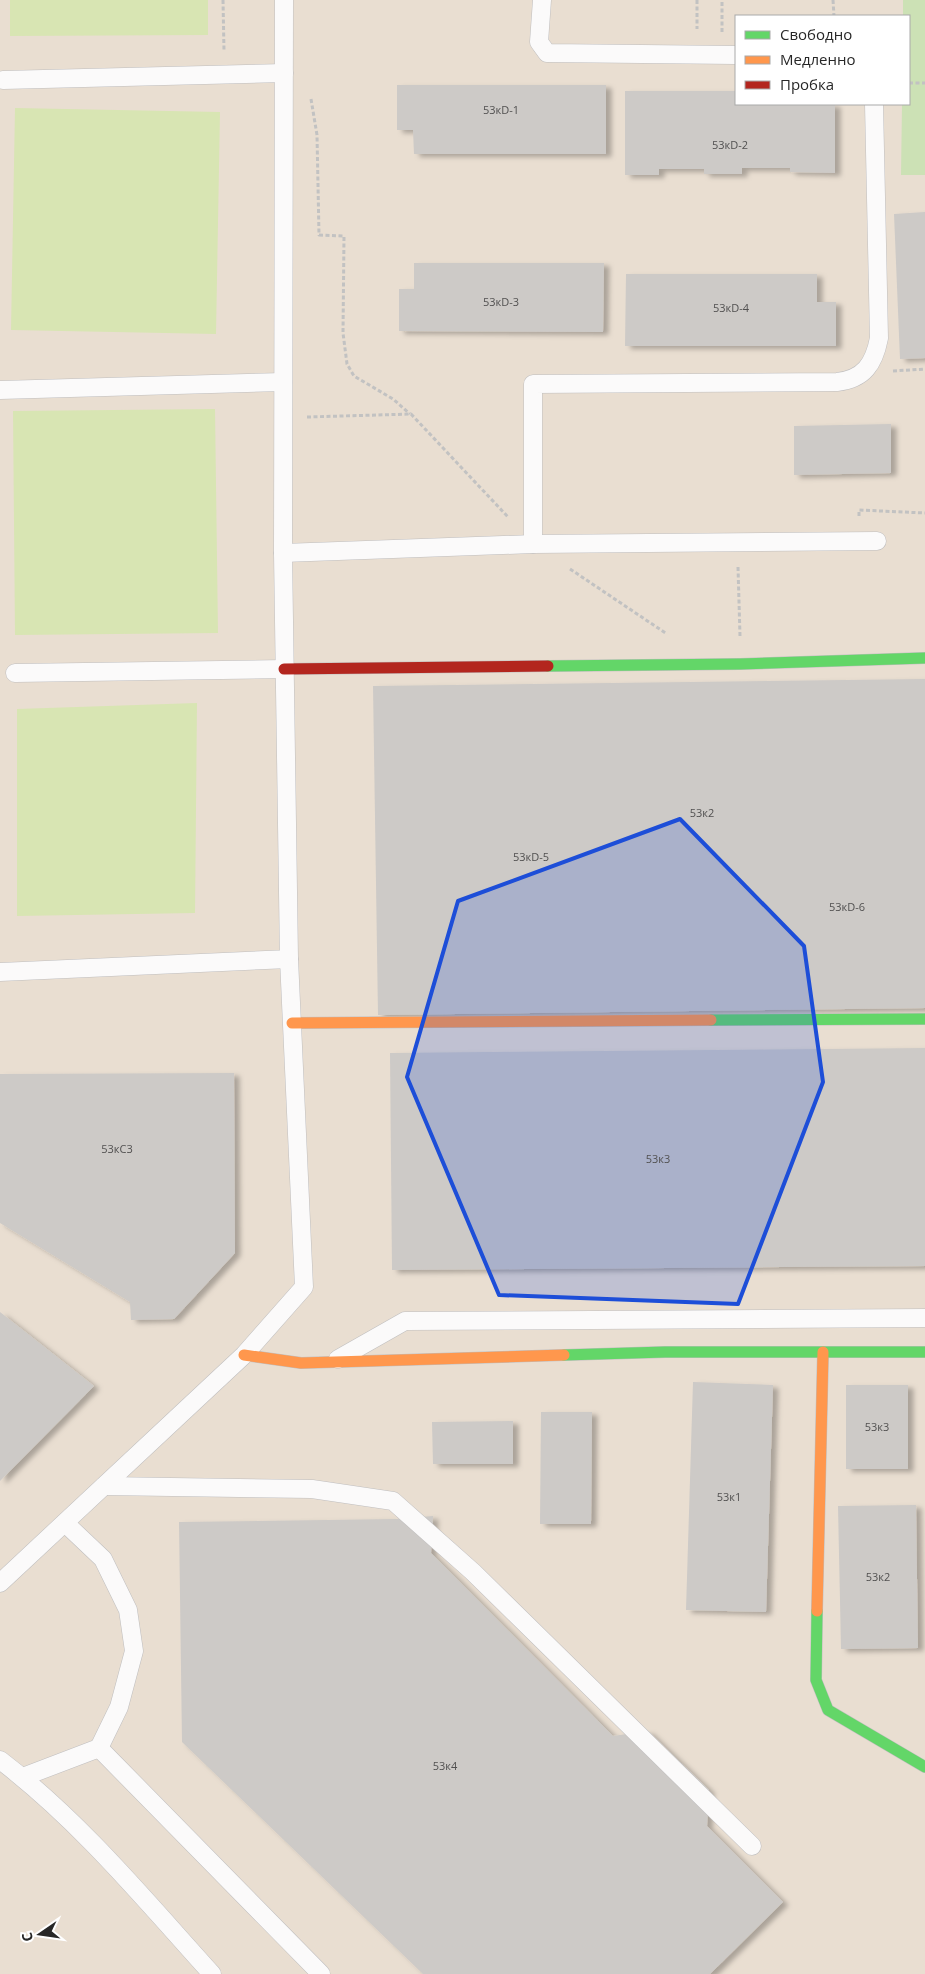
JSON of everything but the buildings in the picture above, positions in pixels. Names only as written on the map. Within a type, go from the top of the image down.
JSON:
[{"type":"street","points":[[284,669],[740,664],[925,658]]},
{"type":"street","points":[[292,1023],[925,1019]]},
{"type":"street","points":[[244,1355],[300,1363],[665,1352],[925,1352]]},
{"type":"street","points":[[823,1352],[816,1680],[828,1710],[925,1767]]},
{"type":"lane","points":[[0,1583],[244,1355],[304,1287],[289,959],[284,669],[284,0]]},
{"type":"lane","points":[[542,0],[539,42],[547,53],[729,55]]},
{"type":"lane","points":[[3,80],[284,72]]},
{"type":"lane","points":[[533,544],[533,384],[837,382],[851,380],[862,373],[876,356],[879,338],[874,105]]},
{"type":"lane","points":[[0,390],[283,382]]},
{"type":"lane","points":[[284,553],[533,544],[877,541]]},
{"type":"lane","points":[[15,673],[284,669]]},
{"type":"lane","points":[[0,972],[289,959]]},
{"type":"lane","points":[[331,1362],[406,1321],[925,1318]]},
{"type":"lane","points":[[104,1486],[312,1489],[393,1502],[473,1572],[752,1846]]},
{"type":"lane","points":[[22,1777],[99,1748],[119,1708],[134,1651],[128,1610],[103,1559],[65,1523]]},
{"type":"lane","points":[[99,1748],[321,1974]]},
{"type":"lane","points":[[0,1760],[22,1777],[82,1832],[212,1974]]},
{"type":"path","points":[[223,0],[224,74]]},
{"type":"path","points":[[722,0],[729,55]]},
{"type":"path","points":[[833,0],[834,15]]},
{"type":"path","points":[[910,84],[925,83]]},
{"type":"path","points":[[283,94],[310,96],[317,135],[319,235],[344,236],[343,333],[347,364],[354,376],[393,399],[410,414],[533,544]]},
{"type":"path","points":[[283,418],[410,414]]},
{"type":"path","points":[[737,542],[740,664]]},
{"type":"path","points":[[566,566],[670,636]]},
{"type":"highlighted area","points":[[680,819],[804,946],[823,1082],[738,1304],[499,1295],[407,1077],[458,901]]},
{"type":"shaded area","points":[[0,0],[925,0],[925,1974],[0,1974]]},
{"type":"green space","points":[[10,0],[208,0],[208,35],[10,36]]},
{"type":"green space","points":[[903,0],[925,0],[925,175],[901,175],[902,105],[910,105],[910,15],[903,15]]},
{"type":"green space","points":[[15,108],[220,112],[216,334],[11,330]]},
{"type":"green space","points":[[215,409],[218,633],[15,635],[13,411]]},
{"type":"green space","points":[[197,703],[195,913],[17,916],[17,709]]},
{"type":"traffic: fast","points":[[548,666],[740,664],[925,658]]},
{"type":"traffic: fast","points":[[711,1020],[925,1019]]},
{"type":"traffic: fast","points":[[564,1355],[665,1352],[925,1352]]},
{"type":"traffic: fast","points":[[817,1611],[816,1680],[828,1710],[925,1767]]},
{"type":"traffic: slow","points":[[292,1023],[711,1020]]},
{"type":"traffic: slow","points":[[817,1611],[823,1352]]},
{"type":"traffic: slow","points":[[244,1355],[301,1363],[564,1355]]},
{"type":"traffic: jam","points":[[284,669],[548,666]]}]
